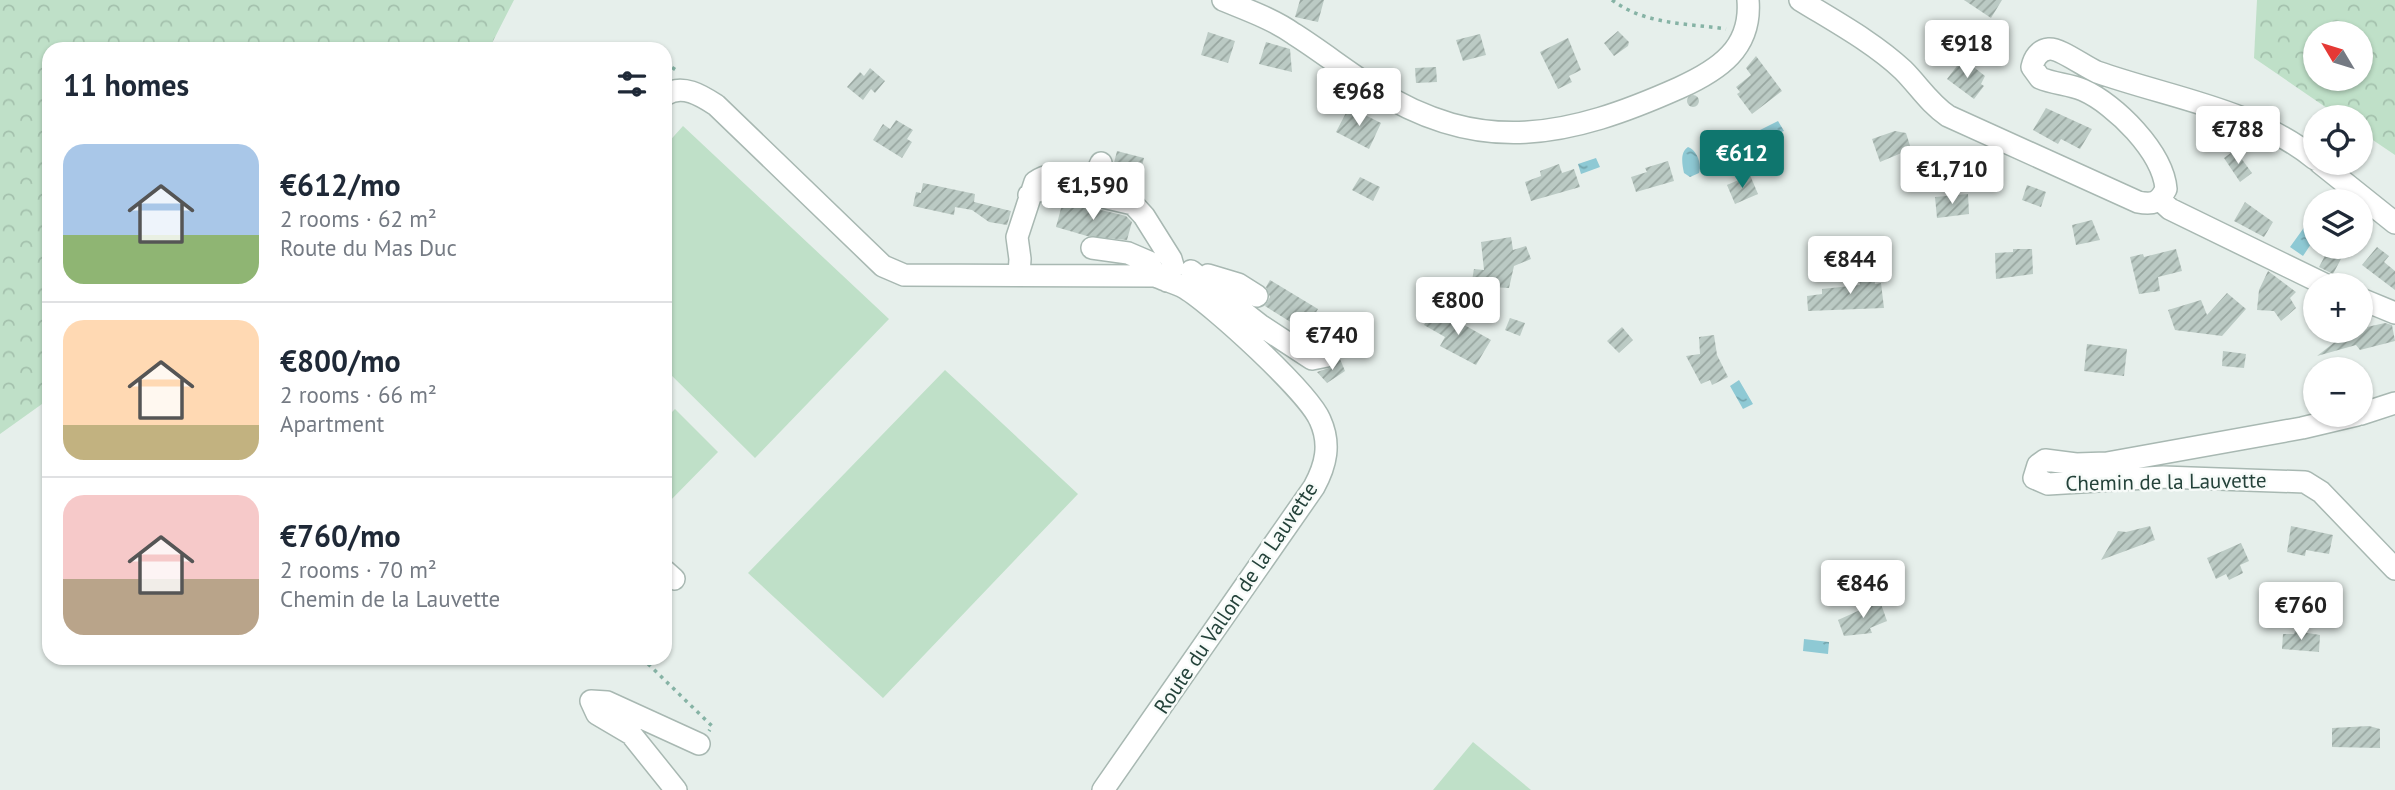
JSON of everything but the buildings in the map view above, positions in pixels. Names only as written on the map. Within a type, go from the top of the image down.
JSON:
[{"type":"street","points":[[1223,0],[1293,33],[1372,88],[1418,114],[1444,124],[1523,133],[1576,127],[1617,114],[1697,80],[1741,46],[1749,13],[1748,0]]},
{"type":"street","points":[[1800,0],[1886,57],[1903,71],[1929,102],[1948,116],[2138,202],[2150,204],[2160,200],[2166,189],[2157,160],[2102,99],[2069,84],[2040,78],[2032,67],[2034,59],[2041,52],[2057,50],[2098,72],[2269,127],[2303,151]]},
{"type":"street","name":"Route du Vallon de la Lauvette","points":[[672,91],[685,90],[716,105],[883,266],[904,275],[1019,275],[1164,280],[1183,287],[1202,300],[1297,390],[1320,418],[1327,449],[1322,471],[1314,487],[1104,790]]},
{"type":"street","points":[[1019,275],[1017,237],[1035,182],[1043,176],[1058,172],[1091,174],[1097,172],[1101,163]]},
{"type":"street","points":[[2335,175],[2395,223]]},
{"type":"street","points":[[1029,195],[1051,185],[1132,204],[1171,259],[1173,266],[1164,280]]},
{"type":"street","points":[[2160,200],[2170,209],[2303,274]]},
{"type":"street","points":[[1092,248],[1138,257],[1152,266],[1164,280]]},
{"type":"street","points":[[1164,280],[1178,271],[1191,271],[1238,284],[1256,296]]},
{"type":"street","points":[[1191,271],[1260,325],[1312,359],[1327,356]]},
{"type":"street","points":[[2373,304],[2395,313]]},
{"type":"street","name":"Chemin de la Lauvette","points":[[2373,410],[2395,403]]},
{"type":"street","name":"Chemin de la Lauvette","points":[[2306,427],[2107,463],[2076,464],[2045,460],[2038,464],[2035,478],[2048,484],[2163,477],[2305,482],[2320,492],[2395,569]]},
{"type":"street","points":[[676,790],[631,734],[597,714],[591,701],[607,702],[699,744]]},
{"type":"path","points":[[1612,0],[1636,15],[1653,20],[1735,30]]},
{"type":"path","points":[[649,665],[712,726],[699,744]]},
{"type":"green space","points":[[0,0],[514,0],[493,42],[42,42],[42,404],[0,434]]},
{"type":"green space","points":[[2257,0],[2395,0],[2395,155],[2373,140],[2373,105],[2323,105],[2254,58]]},
{"type":"green space","points":[[683,126],[889,319],[755,458],[672,376],[672,138]]},
{"type":"green space","points":[[945,370],[1078,494],[883,698],[748,573]]},
{"type":"green space","points":[[675,409],[718,452],[672,499],[672,412]]},
{"type":"green space","points":[[1473,742],[1531,790],[1433,790]]},
{"type":"water","points":[[1778,121],[1784,131],[1762,139],[1760,130]]},
{"type":"water","points":[[1688,147],[1696,154],[1700,166],[1699,173],[1690,177],[1684,173],[1682,162]]},
{"type":"water","points":[[1596,158],[1600,167],[1581,174],[1578,164]]},
{"type":"water","points":[[2303,229],[2303,256],[2290,247]]},
{"type":"water","points":[[1739,380],[1753,404],[1743,409],[1730,386]]},
{"type":"water","points":[[1804,639],[1829,642],[1828,654],[1803,651]]}]
